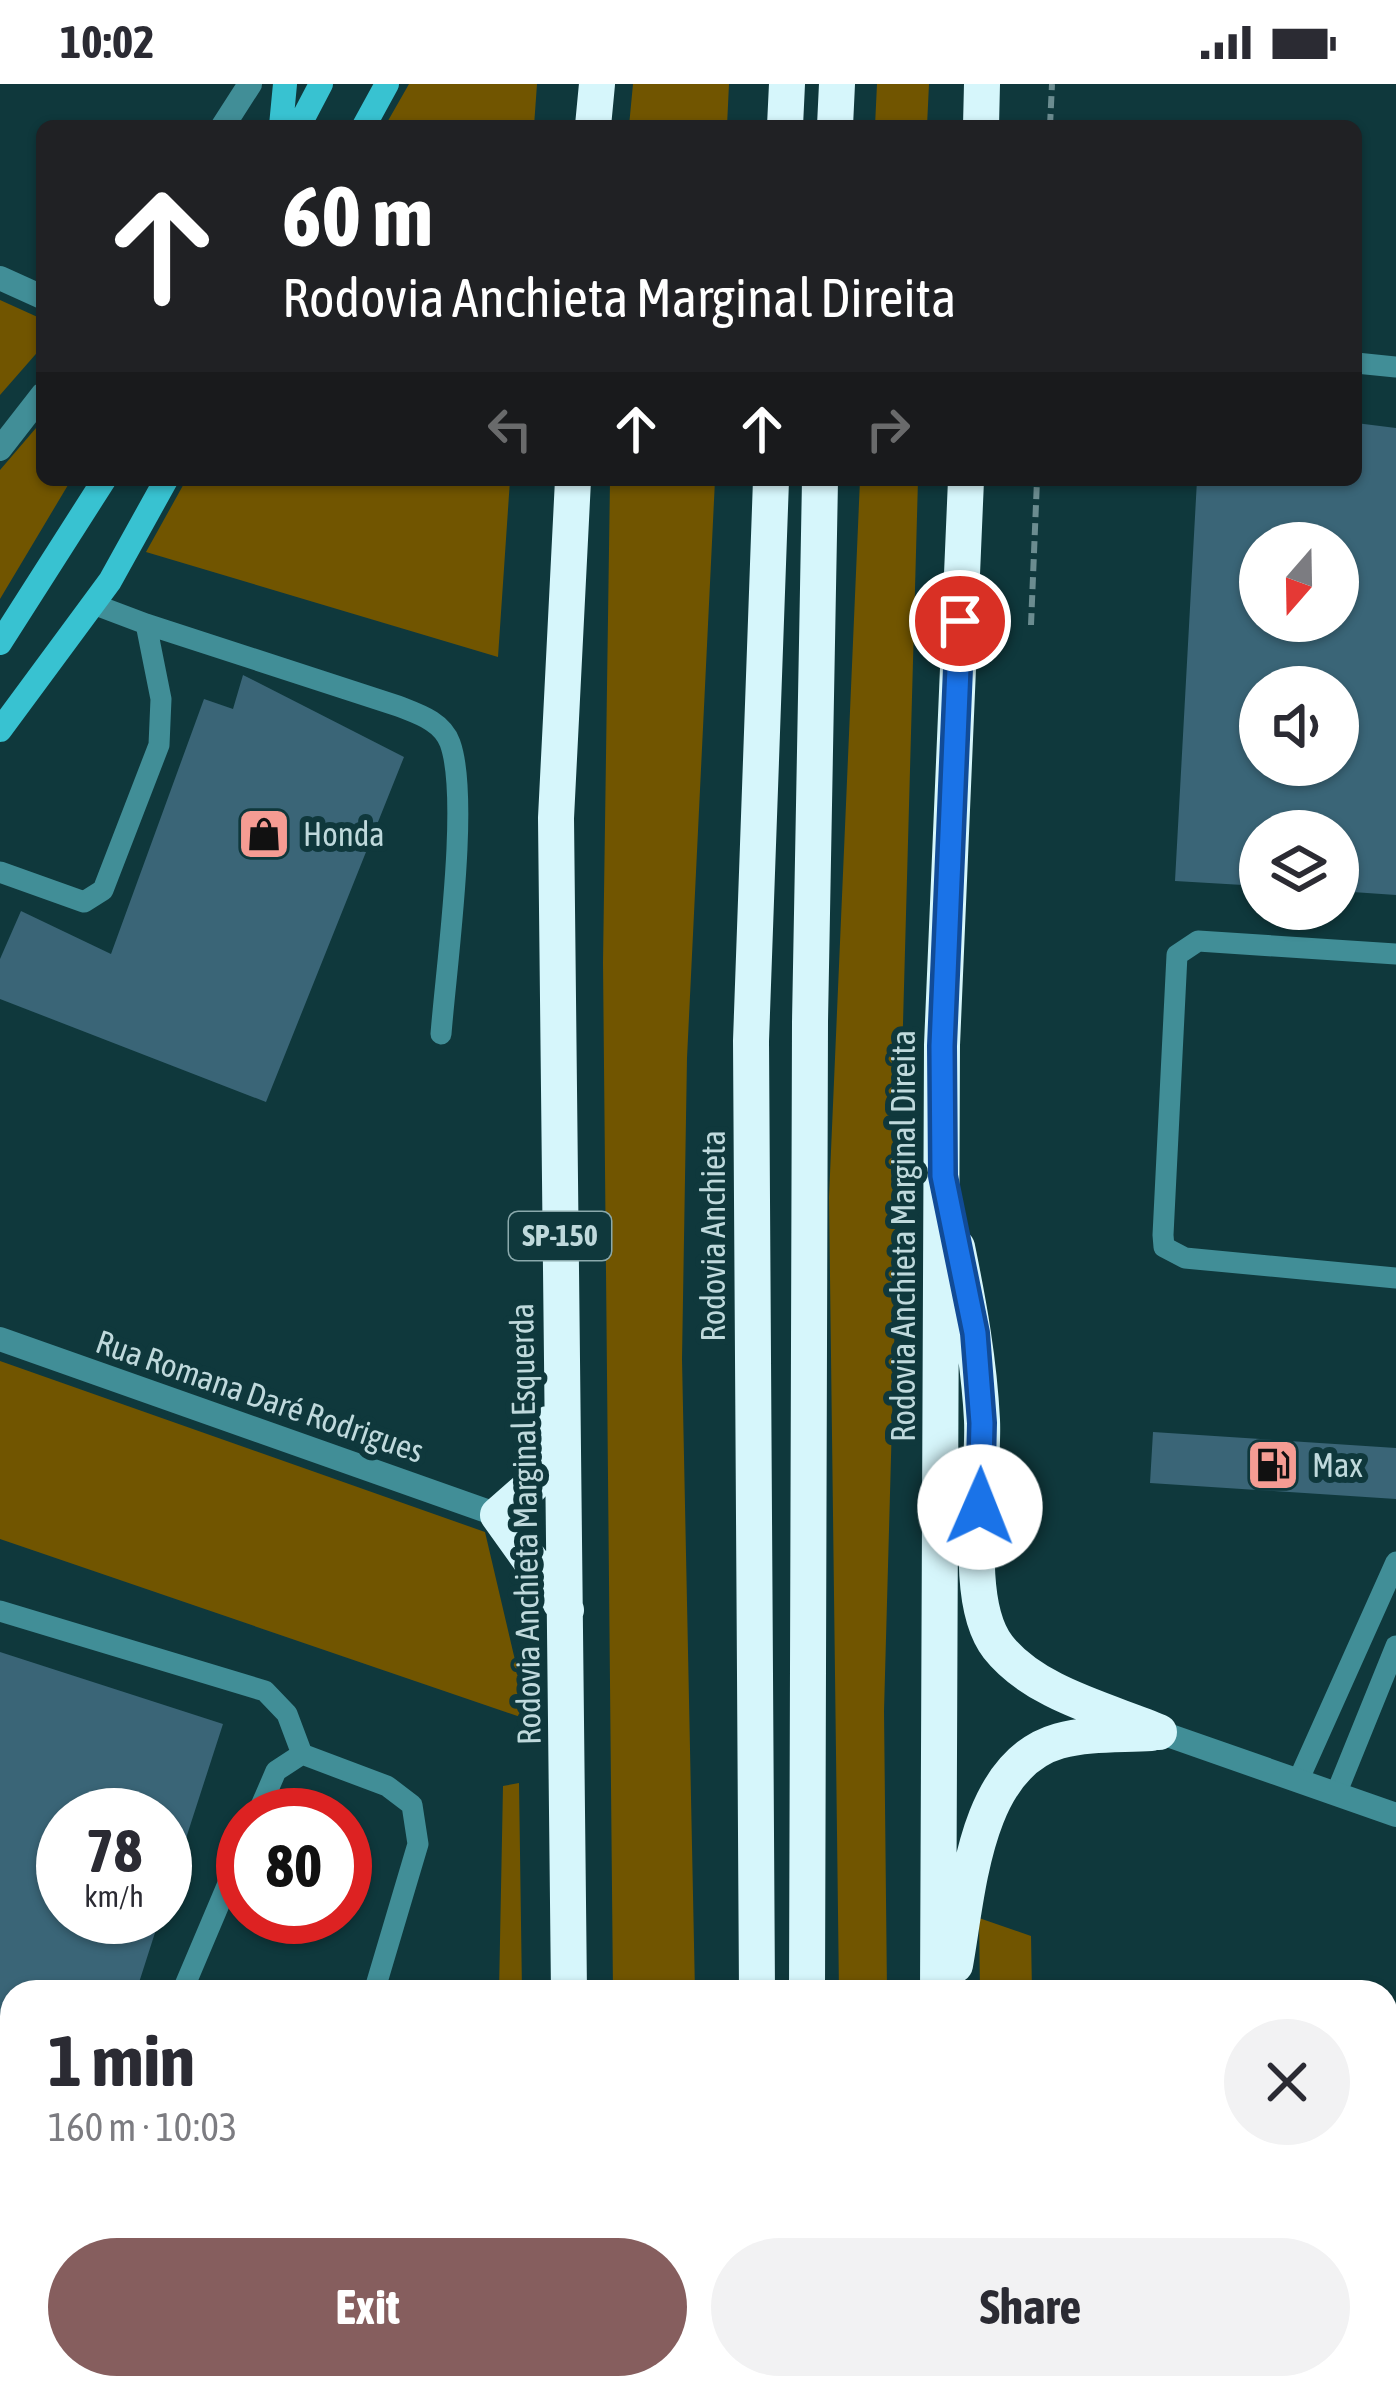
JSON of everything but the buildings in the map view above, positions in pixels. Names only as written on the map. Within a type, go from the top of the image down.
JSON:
[{"type":"highway","points":[[594,120],[597,84]]},
{"type":"highway","points":[[785,120],[787,84]]},
{"type":"highway","points":[[835,120],[837,84]]},
{"type":"highway","points":[[981,120],[982,84]]},
{"type":"highway","name":"Rodovia Anchieta Marginal Esquerda","points":[[569,1980],[556,818],[573,486]]},
{"type":"highway","name":"Rodovia Anchieta","points":[[757,1980],[752,1041],[771,486]]},
{"type":"highway","points":[[807,1980],[810,1046],[820,486]]},
{"type":"highway","name":"Rodovia Anchieta Marginal Direita","points":[[938,1980],[942,1046],[966,486]]},
{"type":"highway","points":[[943,1176],[975,1333],[982,1423],[979,1590],[983,1620],[995,1644],[1038,1682],[1159,1732]]},
{"type":"highway","points":[[562,1368],[530,1487],[498,1515],[566,1610]]},
{"type":"highway","points":[[952,1980],[974,1861],[1005,1782],[1026,1758],[1056,1741],[1159,1732]]},
{"type":"main road","points":[[282,120],[285,84]]},
{"type":"main road","points":[[302,120],[321,84]]},
{"type":"main road","points":[[367,120],[387,84]]},
{"type":"main road","points":[[0,643],[100,486]]},
{"type":"main road","points":[[0,730],[93,604],[162,486]]},
{"type":"street","points":[[228,120],[250,84]]},
{"type":"street","points":[[0,278],[36,294]]},
{"type":"street","points":[[0,449],[36,403]]},
{"type":"street","name":"Rua Romana Daré Rodrigues","points":[[0,1339],[498,1515]]},
{"type":"street","points":[[1159,1732],[1396,1815]]},
{"type":"lane","points":[[1362,364],[1396,368]]},
{"type":"lane","points":[[93,604],[433,720],[450,742],[457,815],[441,1034]]},
{"type":"lane","points":[[0,872],[84,902],[103,890],[159,746],[161,699],[146,625]]},
{"type":"lane","points":[[1396,954],[1198,941],[1177,955],[1162,1235],[1164,1246],[1185,1258],[1396,1278]]},
{"type":"lane","points":[[1298,1780],[1396,1562]]},
{"type":"lane","points":[[0,1611],[265,1691],[287,1714],[302,1754]]},
{"type":"lane","points":[[1336,1794],[1396,1646]]},
{"type":"lane","points":[[1371,1708],[1396,1710]]},
{"type":"lane","points":[[269,1788],[276,1771],[302,1754],[325,1759],[402,1795],[418,1821],[418,1844],[378,1980]]},
{"type":"lane","points":[[187,1980],[216,1912]]},
{"type":"path","points":[[1050,120],[1052,84]]},
{"type":"path","points":[[1031,625],[1037,486]]},
{"type":"shaded area","points":[[409,84],[537,84],[534,120],[388,120]]},
{"type":"shaded area","points":[[633,84],[729,84],[727,120],[630,120]]},
{"type":"shaded area","points":[[877,84],[929,84],[927,120],[875,120]]},
{"type":"shaded area","points":[[0,300],[36,316],[36,354],[0,395]]},
{"type":"shaded area","points":[[36,428],[36,486],[67,486],[0,599],[0,470]]},
{"type":"shaded area","points":[[183,486],[510,486],[498,657],[146,552]]},
{"type":"shaded area","points":[[610,486],[715,486],[687,1058],[682,1359],[695,1980],[613,1980],[603,963]]},
{"type":"shaded area","points":[[860,486],[918,486],[884,1711],[887,1980],[839,1980],[829,1197]]},
{"type":"shaded area","points":[[0,1361],[485,1532],[529,1720],[0,1539]]},
{"type":"shaded area","points":[[519,1783],[522,1980],[499,1980],[503,1786]]},
{"type":"shaded area","points":[[979,1918],[1031,1936],[1032,1980],[980,1980]]},
{"type":"place","name":"Honda","points":[[264,834]]},
{"type":"place","name":"Max","points":[[1273,1465]]},
{"type":"route","points":[[960,621],[942,1046],[943,1176],[975,1333],[982,1423],[980,1507]]}]
